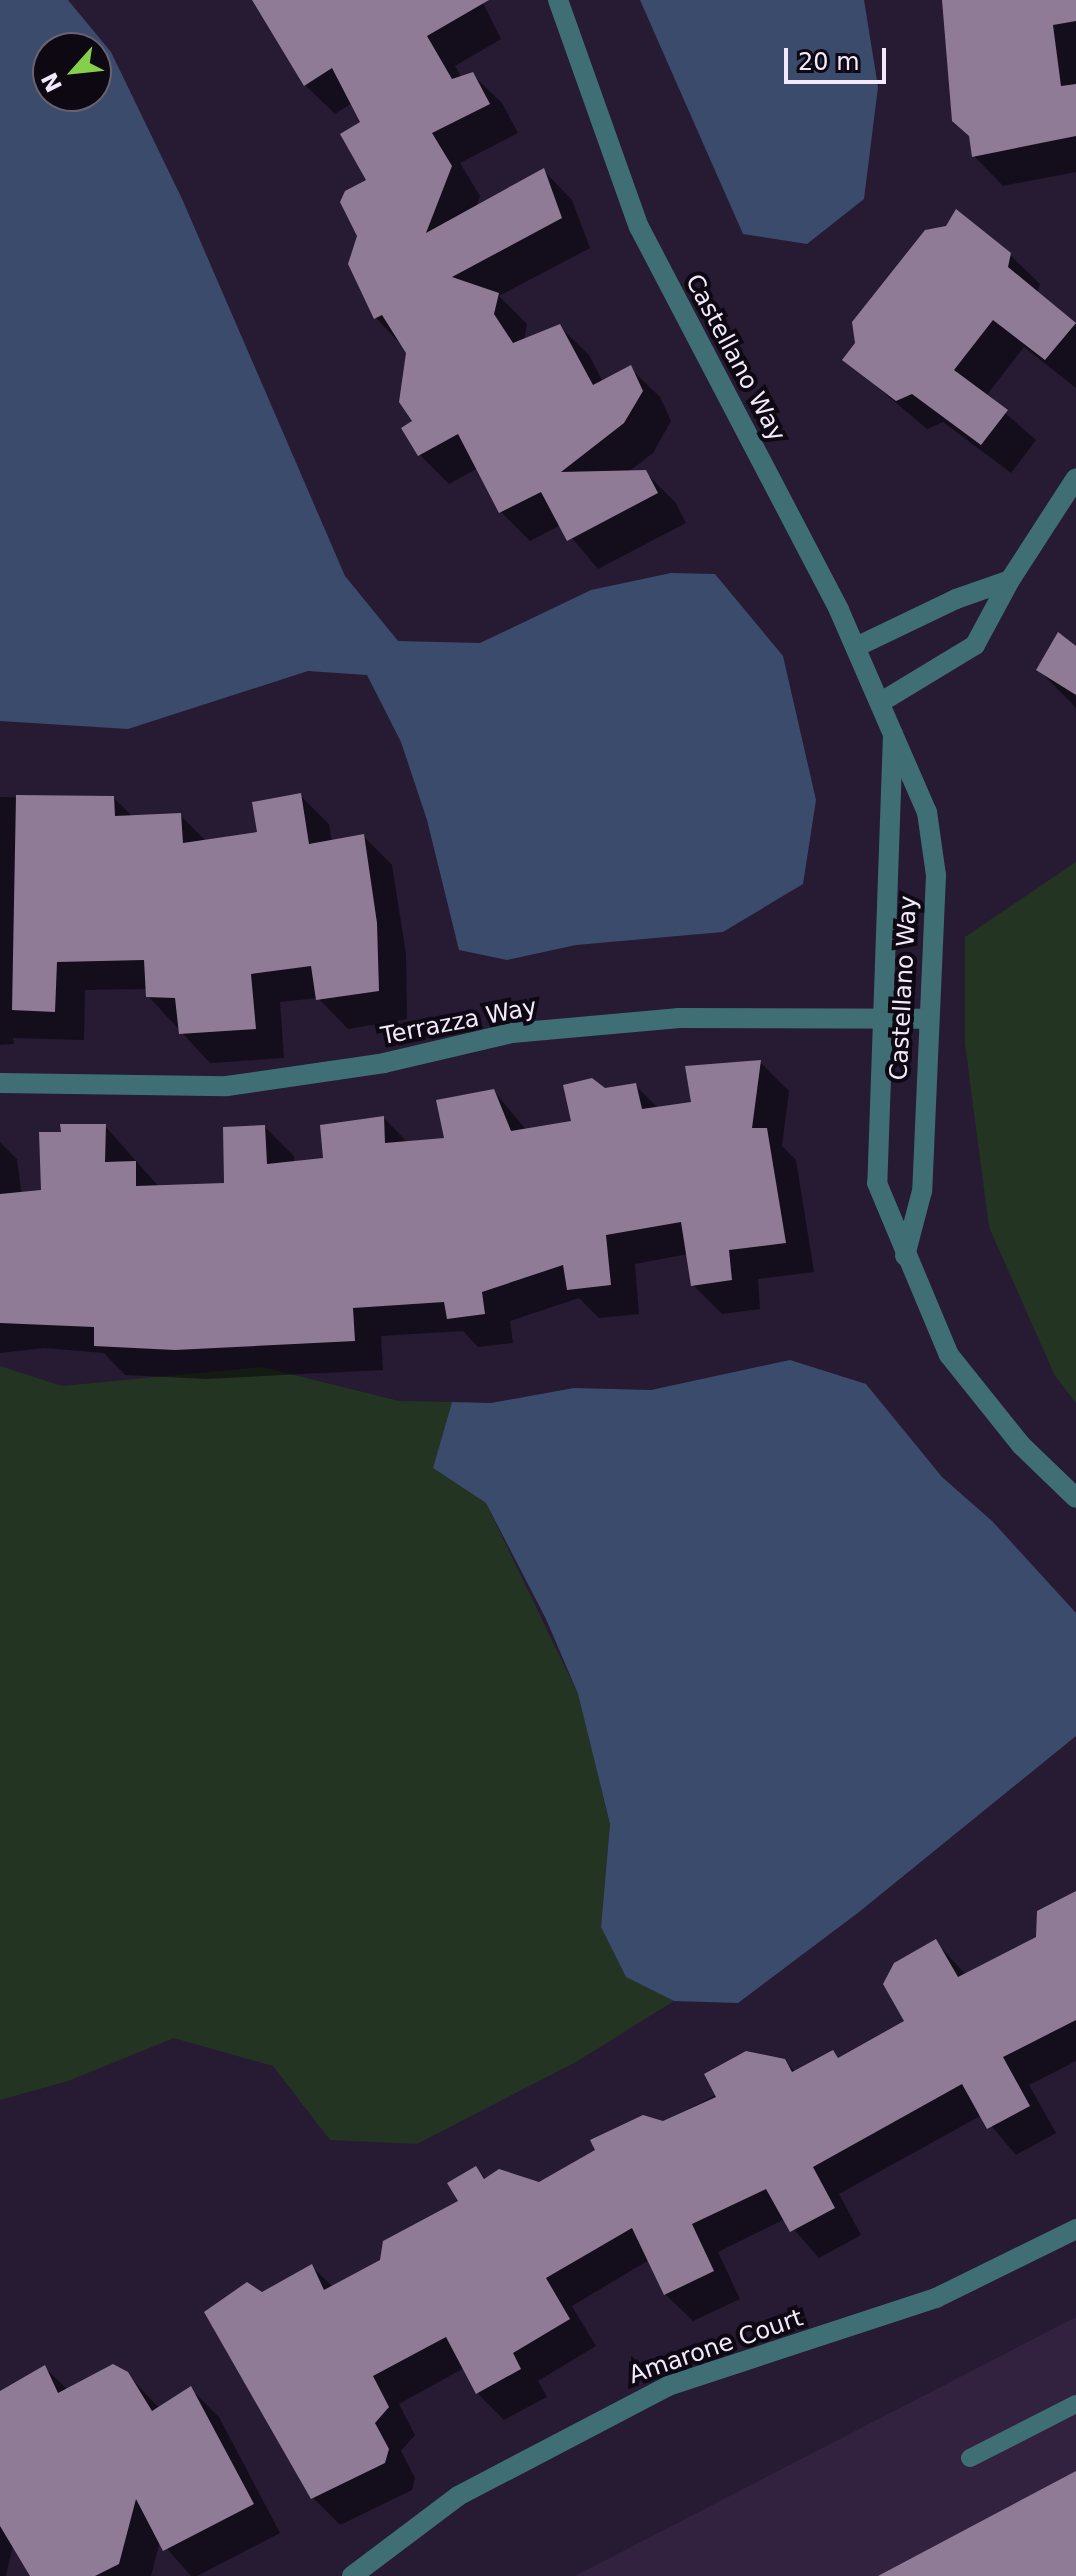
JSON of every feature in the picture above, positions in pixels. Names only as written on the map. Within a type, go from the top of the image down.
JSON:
[{"type":"street","name":"Castellano Way","points":[[558,0],[639,227],[856,647],[894,728],[927,812],[936,875],[922,1191],[905,1256]]},
{"type":"street","points":[[881,702],[975,645],[1010,580],[1076,478]]},
{"type":"street","points":[[856,647],[1010,580]]},
{"type":"street","name":"Castellano Way","points":[[894,728],[877,1183],[949,1355],[1021,1445],[1076,1498]]},
{"type":"street","name":"Terrazza Way","points":[[0,1083],[227,1086],[384,1063],[512,1033],[679,1018],[882,1015],[928,1019]]},
{"type":"street","name":"Amarone Court","points":[[352,2576],[458,2496],[571,2432],[668,2386],[936,2298],[1076,2229]]},
{"type":"lane","points":[[970,2458],[1076,2404]]},
{"type":"shaded area","points":[[1076,2317],[1076,2576],[575,2576],[693,2515]]},
{"type":"green space","points":[[1076,862],[1076,1403],[1055,1376],[989,1227],[965,1044],[965,937]]},
{"type":"green space","points":[[0,1366],[62,1386],[262,1367],[399,1401],[452,1402],[433,1468],[486,1503],[578,1694],[610,1824],[601,1927],[626,1977],[674,2001],[576,2062],[417,2144],[330,2140],[273,2066],[174,2038],[68,2081],[0,2100]]},
{"type":"water","points":[[0,0],[68,0],[94,32],[32,32],[32,112],[112,112],[112,54],[183,201],[345,576],[398,641],[480,643],[591,590],[671,573],[715,574],[783,656],[816,800],[803,884],[723,932],[576,945],[507,960],[459,950],[427,820],[401,742],[367,675],[308,671],[128,729],[0,721]]},
{"type":"water","points":[[640,0],[864,0],[878,87],[864,199],[807,244],[743,234]]},
{"type":"water","points":[[790,1360],[866,1384],[942,1477],[992,1521],[1076,1613],[1076,1736],[859,1912],[738,2003],[674,2001],[626,1977],[601,1927],[610,1824],[578,1694],[546,1619],[486,1503],[433,1468],[452,1402],[491,1403],[574,1388],[651,1390]]},
{"type":"building","points":[[252,0],[489,0],[427,36],[452,79],[473,72],[490,104],[432,133],[452,166],[426,233],[544,168],[562,218],[452,277],[499,293],[494,314],[513,343],[560,324],[593,385],[631,365],[643,391],[624,423],[561,472],[646,470],[658,493],[567,541],[541,492],[499,513],[458,434],[418,456],[401,428],[412,421],[399,402],[406,353],[382,315],[374,319],[348,264],[357,236],[340,202],[345,191],[366,180],[340,134],[360,122],[332,68],[304,86]]},
{"type":"building","points":[[942,0],[1076,0],[1076,21],[1053,25],[1061,86],[1076,84],[1076,136],[972,157],[969,136],[952,121]]},
{"type":"building","points":[[956,209],[1011,253],[1008,267],[1076,323],[1045,360],[993,320],[954,370],[1008,410],[981,445],[912,394],[896,401],[842,360],[855,343],[852,322],[925,230],[946,226]]},
{"type":"building","points":[[1058,632],[1076,646],[1076,695],[1036,670]]},
{"type":"building","points":[[301,793],[309,844],[364,834],[377,923],[379,991],[316,1000],[311,966],[251,974],[256,1029],[179,1034],[175,998],[146,997],[144,960],[57,962],[55,1012],[12,1010],[16,795],[114,796],[115,816],[181,813],[183,843],[257,832],[252,802]]},
{"type":"building","points":[[761,1060],[752,1128],[767,1128],[786,1243],[729,1250],[732,1280],[691,1286],[681,1222],[606,1235],[611,1285],[567,1290],[563,1265],[482,1292],[485,1314],[447,1319],[444,1302],[353,1308],[355,1341],[175,1350],[94,1346],[94,1327],[0,1323],[0,1194],[41,1190],[39,1132],[61,1132],[60,1124],[106,1124],[105,1162],[136,1161],[136,1186],[224,1183],[223,1127],[265,1125],[267,1164],[323,1158],[320,1125],[384,1116],[385,1143],[444,1138],[436,1100],[494,1089],[511,1131],[571,1121],[563,1085],[592,1078],[605,1088],[636,1083],[642,1109],[691,1102],[685,1066]]},
{"type":"building","points":[[1076,1891],[1076,2020],[1003,2057],[1030,2106],[987,2129],[962,2084],[813,2167],[835,2208],[790,2232],[766,2189],[692,2224],[714,2271],[664,2295],[632,2228],[546,2278],[570,2319],[513,2353],[521,2369],[476,2394],[446,2337],[373,2376],[389,2407],[375,2423],[389,2449],[385,2463],[311,2499],[204,2312],[247,2282],[262,2292],[312,2264],[324,2290],[380,2260],[383,2241],[458,2201],[447,2183],[476,2166],[484,2179],[499,2169],[539,2182],[595,2150],[590,2140],[643,2115],[663,2121],[716,2097],[704,2074],[746,2051],[785,2059],[792,2072],[833,2050],[838,2058],[904,2021],[883,1984],[894,1963],[936,1939],[958,1977],[1036,1937],[1037,1911]]},
{"type":"building","points":[[113,2364],[128,2372],[152,2411],[191,2386],[254,2504],[163,2551],[136,2499],[119,2564],[95,2576],[30,2576],[0,2526],[0,2391],[45,2365],[58,2393]]},
{"type":"building","points":[[1076,2471],[1076,2576],[878,2576]]}]
